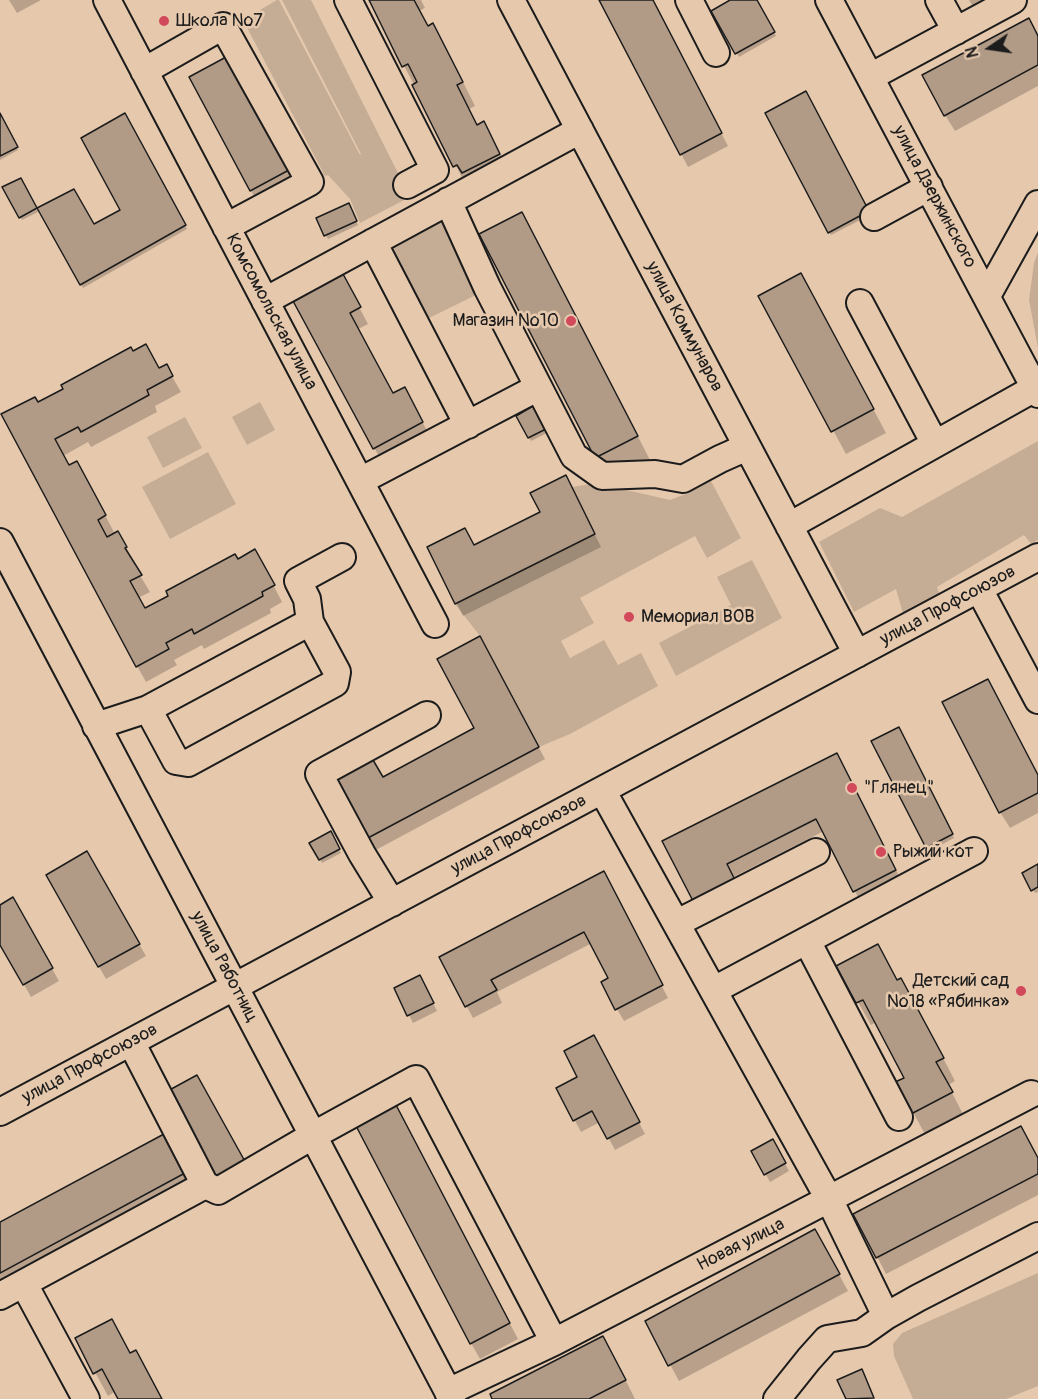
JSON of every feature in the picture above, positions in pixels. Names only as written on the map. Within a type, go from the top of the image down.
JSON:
[{"type":"street","name":"Комсомольская улица","points":[[107,0],[435,624]]},
{"type":"street","points":[[348,0],[435,170],[407,185]]},
{"type":"street","name":"улица Коммунаров","points":[[511,0],[857,654]]},
{"type":"street","points":[[689,0],[716,53]]},
{"type":"street","name":"улица Дзержинского","points":[[829,0],[1036,391]]},
{"type":"street","points":[[939,0],[956,31]]},
{"type":"street","points":[[870,77],[1013,0]]},
{"type":"street","points":[[144,71],[223,26],[310,182],[226,227]]},
{"type":"street","points":[[265,301],[580,130]]},
{"type":"street","points":[[874,217],[929,188]]},
{"type":"street","points":[[448,201],[487,287],[574,456],[602,476],[655,474],[683,480],[747,447]]},
{"type":"street","points":[[987,296],[1038,204]]},
{"type":"street","points":[[373,242],[468,424]]},
{"type":"street","points":[[860,303],[935,444]]},
{"type":"street","points":[[360,481],[537,388]]},
{"type":"street","points":[[789,526],[935,444],[1036,391]]},
{"type":"street","name":"улица Работниц","points":[[0,542],[450,1395]]},
{"type":"street","points":[[148,709],[176,761],[188,763],[335,683],[337,672],[310,622],[307,599],[298,581],[342,557]]},
{"type":"street","name":"улица Профсоюзов","points":[[0,1113],[1038,557]]},
{"type":"street","points":[[979,589],[1038,700]]},
{"type":"street","points":[[96,726],[148,709],[310,622]]},
{"type":"street","points":[[392,903],[362,854],[319,774],[427,715]]},
{"type":"street","points":[[602,790],[829,1200],[886,1316]]},
{"type":"street","points":[[714,990],[974,851]]},
{"type":"street","points":[[677,923],[816,852]]},
{"type":"street","points":[[807,941],[899,1117]]},
{"type":"street","points":[[131,1042],[205,1185],[218,1191],[416,1079],[554,1342]]},
{"type":"street","name":"Новая улица","points":[[450,1395],[1031,1094]]},
{"type":"street","points":[[0,1296],[205,1185]]},
{"type":"street","points":[[777,1399],[827,1339],[862,1333],[886,1316],[1038,1236]]},
{"type":"street","points":[[24,1284],[86,1399]]},
{"type":"shaded area","points":[[277,0],[360,155],[282,0],[311,0],[410,197],[360,223],[350,199],[328,175],[325,176],[243,20]]},
{"type":"shaded area","points":[[442,218],[480,293],[425,320],[388,245]]},
{"type":"shaded area","points":[[1038,252],[1038,348],[1029,300],[1034,263]]},
{"type":"shaded area","points":[[260,402],[275,430],[247,445],[232,417]]},
{"type":"shaded area","points":[[185,417],[202,448],[163,468],[147,437]]},
{"type":"shaded area","points":[[1038,441],[1038,540],[1031,544],[1024,535],[937,587],[941,599],[904,617],[896,589],[854,612],[819,542],[880,508],[902,517]]},
{"type":"shaded area","points":[[208,452],[236,504],[170,539],[142,487]]},
{"type":"shaded area","points":[[711,481],[741,538],[707,558],[695,536],[580,598],[594,623],[561,641],[570,658],[604,640],[618,665],[641,653],[658,686],[570,734],[539,747],[480,636],[455,604],[595,534],[572,487],[596,483],[670,500]]},
{"type":"shaded area","points":[[752,560],[782,618],[676,676],[659,643],[731,605],[717,577]]},
{"type":"shaded area","points":[[1038,1273],[1038,1386],[1006,1399],[913,1399],[894,1356],[893,1344],[902,1333]]},
{"type":"building","points":[[369,0],[414,0],[428,26],[433,23],[463,82],[457,85],[477,125],[484,121],[500,154],[462,173],[457,165],[453,167],[412,85],[417,82],[408,64],[402,67]]},
{"type":"building","points":[[599,0],[653,0],[722,133],[680,155]]},
{"type":"building","points":[[730,0],[757,0],[775,32],[735,54],[711,11]]},
{"type":"building","points":[[1029,18],[1038,36],[1038,65],[944,116],[922,75]]},
{"type":"building","points":[[228,56],[289,170],[250,191],[189,77]]},
{"type":"building","points":[[806,91],[869,211],[828,233],[765,113]]},
{"type":"building","points":[[0,113],[18,147],[0,156]]},
{"type":"building","points":[[125,113],[186,225],[80,285],[37,208],[74,189],[94,224],[120,210],[81,138]]},
{"type":"building","points":[[21,178],[37,208],[19,218],[2,187]]},
{"type":"building","points":[[349,203],[357,221],[324,236],[316,218]]},
{"type":"building","points":[[522,212],[638,436],[595,458],[479,234]]},
{"type":"building","points":[[801,273],[874,409],[831,432],[758,296]]},
{"type":"building","points":[[343,274],[361,307],[350,313],[393,393],[405,387],[423,422],[373,449],[293,301]]},
{"type":"building","points":[[146,344],[159,368],[167,364],[173,376],[147,390],[149,395],[81,432],[78,427],[55,439],[69,465],[77,461],[106,515],[98,520],[107,537],[118,531],[127,547],[125,548],[142,575],[130,581],[145,608],[168,596],[166,591],[235,554],[238,559],[255,549],[275,585],[262,592],[263,596],[194,634],[192,629],[166,643],[169,649],[136,667],[1,414],[35,397],[38,402],[63,389],[61,385],[131,347],[133,351]]},
{"type":"building","points":[[533,406],[546,429],[528,438],[516,416]]},
{"type":"building","points":[[566,475],[595,534],[455,604],[427,547],[465,528],[474,545],[540,512],[530,493]]},
{"type":"building","points":[[480,636],[539,747],[366,839],[334,780],[373,760],[383,777],[474,728],[437,659]]},
{"type":"building","points":[[988,679],[1038,775],[1038,793],[999,813],[942,702]]},
{"type":"building","points":[[899,727],[953,834],[926,848],[871,741]]},
{"type":"building","points":[[837,753],[896,870],[853,892],[816,819],[727,864],[735,880],[693,901],[662,841]]},
{"type":"building","points":[[331,831],[340,849],[319,860],[309,843]]},
{"type":"building","points":[[87,851],[140,944],[98,967],[46,875]]},
{"type":"building","points":[[1038,864],[1038,887],[1031,891],[1022,873]]},
{"type":"building","points":[[604,871],[663,985],[615,1010],[601,982],[608,978],[584,932],[491,980],[497,990],[465,1007],[439,957]]},
{"type":"building","points":[[13,897],[53,968],[23,985],[0,945],[0,905]]},
{"type":"building","points":[[878,944],[897,980],[901,978],[944,1058],[936,1062],[953,1092],[911,1114],[895,1082],[904,1078],[863,1000],[856,1003],[836,966]]},
{"type":"building","points":[[420,975],[434,1003],[407,1016],[394,988]]},
{"type":"building","points":[[594,1035],[640,1122],[607,1139],[592,1111],[573,1121],[556,1088],[577,1077],[564,1051]]},
{"type":"building","points":[[197,1075],[247,1165],[215,1183],[164,1093]]},
{"type":"building","points":[[395,1103],[510,1323],[470,1344],[355,1124]]},
{"type":"building","points":[[1021,1126],[1038,1158],[1038,1174],[876,1258],[853,1214]]},
{"type":"building","points":[[164,1134],[185,1173],[0,1273],[0,1222]]},
{"type":"building","points":[[773,1139],[786,1163],[764,1175],[751,1151]]},
{"type":"building","points":[[815,1229],[840,1274],[668,1366],[645,1321]]},
{"type":"building","points":[[112,1319],[130,1353],[136,1350],[162,1399],[118,1399],[102,1369],[93,1374],[75,1338]]},
{"type":"building","points":[[603,1336],[626,1380],[589,1399],[492,1399],[490,1394]]},
{"type":"building","points":[[862,1369],[874,1398],[846,1399],[837,1380]]},
{"type":"place","name":"Школа №7","points":[[164,21]]},
{"type":"place","name":"Магазин №10","points":[[571,321]]},
{"type":"place","name":"Мемориал ВОВ","points":[[629,617]]},
{"type":"place","name":"\"Глянец\"","points":[[852,788]]},
{"type":"place","name":"Рыжий кот","points":[[881,852]]},
{"type":"place","name":"Детский сад №18 «Рябинка»","points":[[1021,991]]}]
